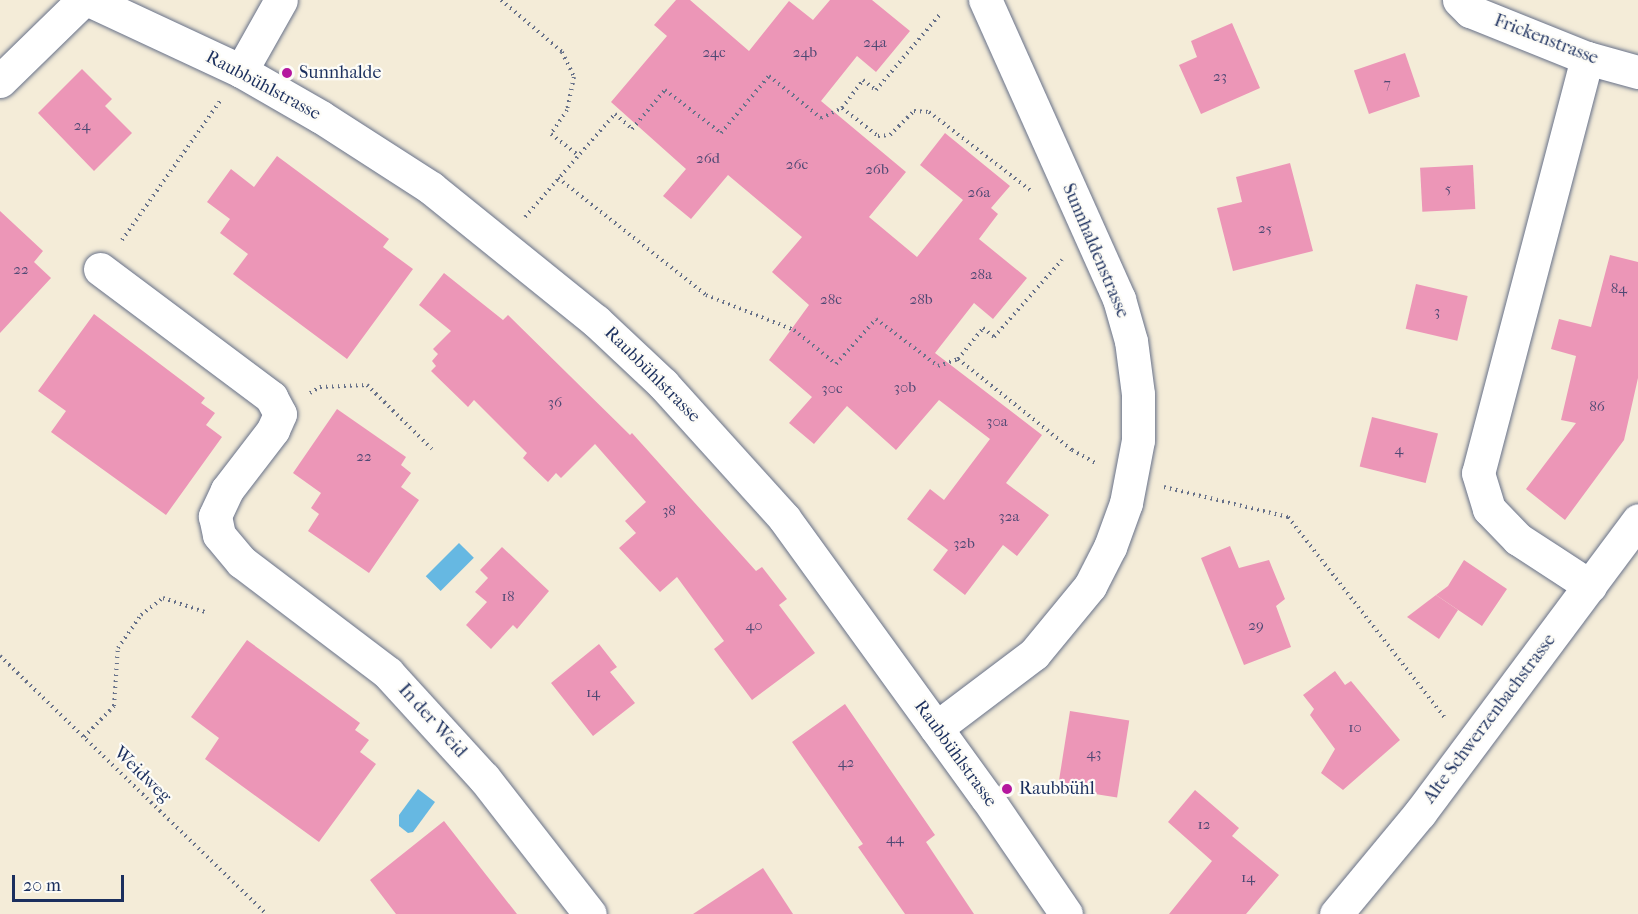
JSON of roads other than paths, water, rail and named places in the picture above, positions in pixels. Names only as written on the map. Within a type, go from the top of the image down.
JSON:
[{"type":"street","points":[[0,81],[83,0]]},
{"type":"street","name":"Raubbühlstrasse","points":[[89,0],[233,82],[321,117],[430,188],[596,321],[687,409],[784,518],[936,728],[1066,914]]},
{"type":"street","points":[[233,82],[281,0]]},
{"type":"street","name":"Sunnhaldenstrasse","points":[[936,728],[1034,654],[1090,586],[1110,547],[1126,503],[1137,440],[1138,394],[1131,342],[1119,299],[985,0]]},
{"type":"street","name":"Frickenstrasse","points":[[1459,0],[1470,11],[1587,57],[1638,72]]},
{"type":"street","points":[[1587,57],[1479,473],[1489,509],[1518,539],[1590,586]]},
{"type":"street","name":"In der Weid","points":[[100,270],[271,397],[280,414],[273,430],[227,490],[215,516],[219,535],[242,562],[388,673],[484,778],[590,914]]},
{"type":"street","name":"Alte Schwerzenbachstrasse","points":[[1336,914],[1420,813],[1638,520]]},
{"type":"water","points":[[459,543],[474,558],[441,591],[426,576]]},
{"type":"water","points":[[418,789],[435,802],[413,832],[408,833],[399,826],[399,815]]},
{"type":"place","name":"Sunnhalde","points":[[287,73]]},
{"type":"place","name":"Raubbühl","points":[[1007,789]]}]
